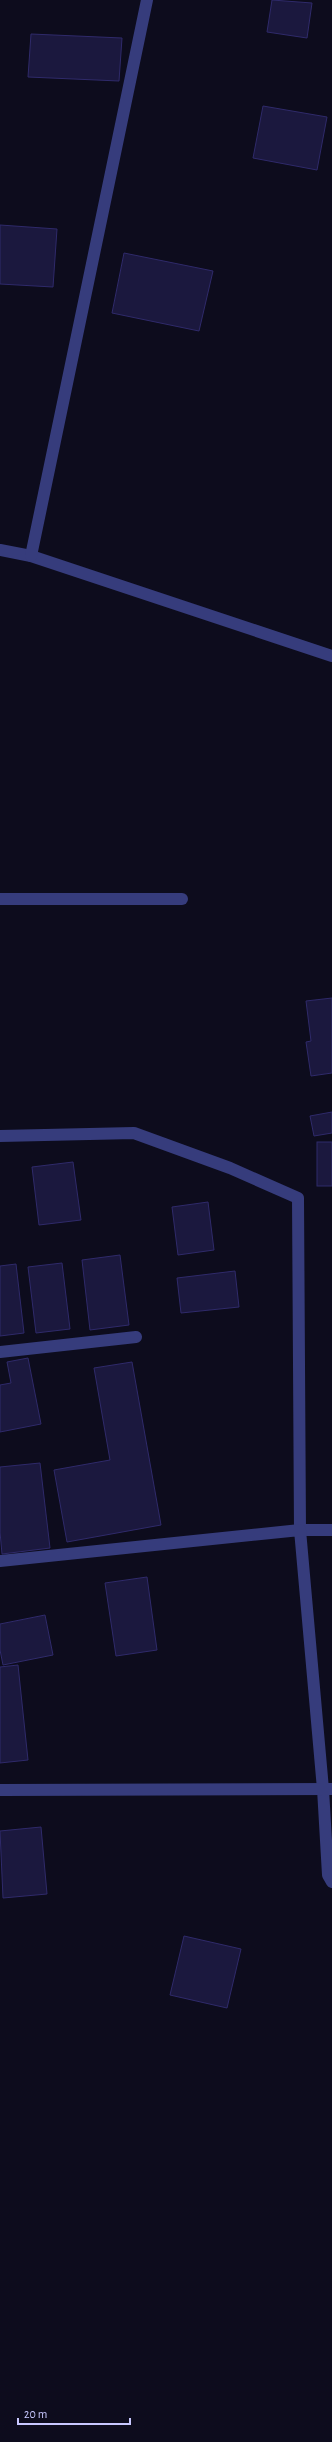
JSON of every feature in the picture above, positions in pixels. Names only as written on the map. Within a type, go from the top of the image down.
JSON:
[{"type":"street","points":[[31,556],[146,0]]},
{"type":"street","points":[[0,550],[31,556],[332,656]]},
{"type":"street","points":[[0,899],[182,899]]},
{"type":"street","points":[[0,1136],[134,1133],[230,1168],[298,1198],[300,1530],[328,1789],[328,1875],[332,1882]]},
{"type":"street","points":[[0,1352],[136,1337]]},
{"type":"street","points":[[0,1561],[300,1530],[332,1530]]},
{"type":"street","points":[[0,1790],[328,1789]]},
{"type":"building","points":[[272,0],[312,3],[307,38],[267,32]]},
{"type":"building","points":[[31,34],[122,38],[119,81],[28,77]]},
{"type":"building","points":[[263,106],[327,117],[317,170],[253,158]]},
{"type":"building","points":[[0,225],[57,229],[53,287],[0,284]]},
{"type":"building","points":[[124,253],[213,271],[199,331],[112,313]]},
{"type":"building","points":[[332,998],[332,1073],[311,1076],[306,1042],[311,1041],[306,1001]]},
{"type":"building","points":[[332,1112],[332,1133],[314,1136],[310,1116]]},
{"type":"building","points":[[317,1142],[332,1142],[332,1186],[317,1186]]},
{"type":"building","points":[[73,1162],[81,1220],[39,1225],[32,1167]]},
{"type":"building","points":[[208,1202],[214,1250],[178,1255],[172,1207]]},
{"type":"building","points":[[120,1255],[129,1325],[90,1330],[82,1260]]},
{"type":"building","points":[[62,1263],[70,1329],[36,1333],[28,1267]]},
{"type":"building","points":[[16,1264],[24,1333],[0,1336],[0,1266]]},
{"type":"building","points":[[235,1271],[239,1307],[181,1313],[177,1278]]},
{"type":"building","points":[[28,1358],[41,1424],[0,1432],[0,1385],[11,1383],[7,1362]]},
{"type":"building","points":[[132,1362],[161,1525],[67,1542],[54,1470],[110,1460],[94,1368]]},
{"type":"building","points":[[40,1463],[50,1548],[2,1554],[0,1532],[0,1467]]},
{"type":"building","points":[[147,1577],[157,1650],[116,1656],[105,1583]]},
{"type":"building","points":[[45,1615],[53,1655],[3,1665],[0,1650],[0,1624]]},
{"type":"building","points":[[18,1665],[28,1760],[0,1763],[0,1667]]},
{"type":"building","points":[[41,1827],[47,1894],[3,1898],[0,1831]]},
{"type":"building","points":[[184,1936],[241,1949],[227,2008],[170,1995]]}]
